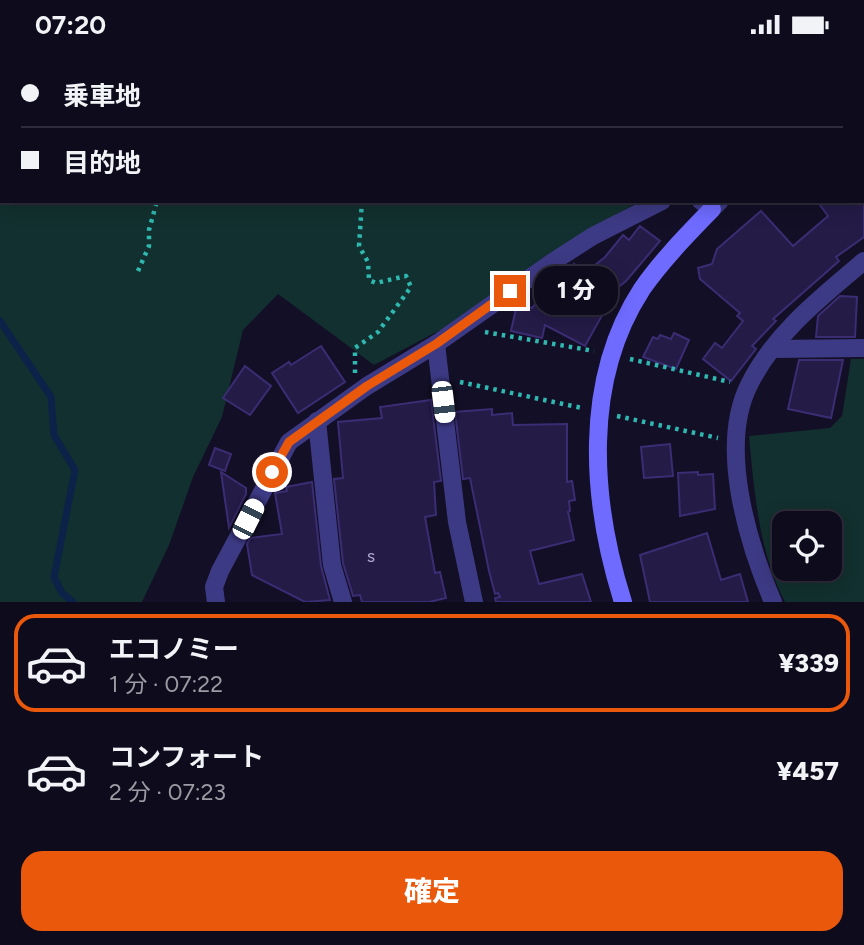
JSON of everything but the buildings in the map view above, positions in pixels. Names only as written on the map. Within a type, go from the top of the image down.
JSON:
[{"type":"street","points":[[216,602],[214,587],[220,571],[289,442],[367,386],[436,344],[593,236],[658,203]]},
{"type":"street","points":[[623,602],[610,561],[603,524],[598,459],[604,382],[619,333],[642,289],[711,204]]},
{"type":"street","points":[[773,602],[750,542],[743,507],[736,441],[740,410],[748,385],[772,349],[806,310],[864,261]]},
{"type":"street","points":[[436,344],[457,522],[474,602]]},
{"type":"street","points":[[772,349],[864,348]]},
{"type":"street","points":[[317,421],[332,565],[343,602]]},
{"type":"path","points":[[138,271],[149,246],[149,230],[156,203]]},
{"type":"path","points":[[354,380],[355,348],[378,332],[411,286],[406,276],[376,283],[369,280],[368,262],[359,246],[362,203]]},
{"type":"green space","points":[[0,203],[637,203],[547,255],[444,328],[374,365],[278,294],[243,330],[222,417],[193,477],[169,545],[142,602],[0,602]]},
{"type":"green space","points":[[851,359],[864,359],[864,602],[785,602],[775,581],[842,581],[842,511],[772,511],[772,572],[756,500],[749,436],[830,428],[842,416]]},
{"type":"waterway","points":[[0,321],[51,397],[54,435],[75,470],[54,577],[62,593],[73,602]]},
{"type":"route","points":[[272,472],[289,442],[367,386],[436,344],[510,291]]}]
